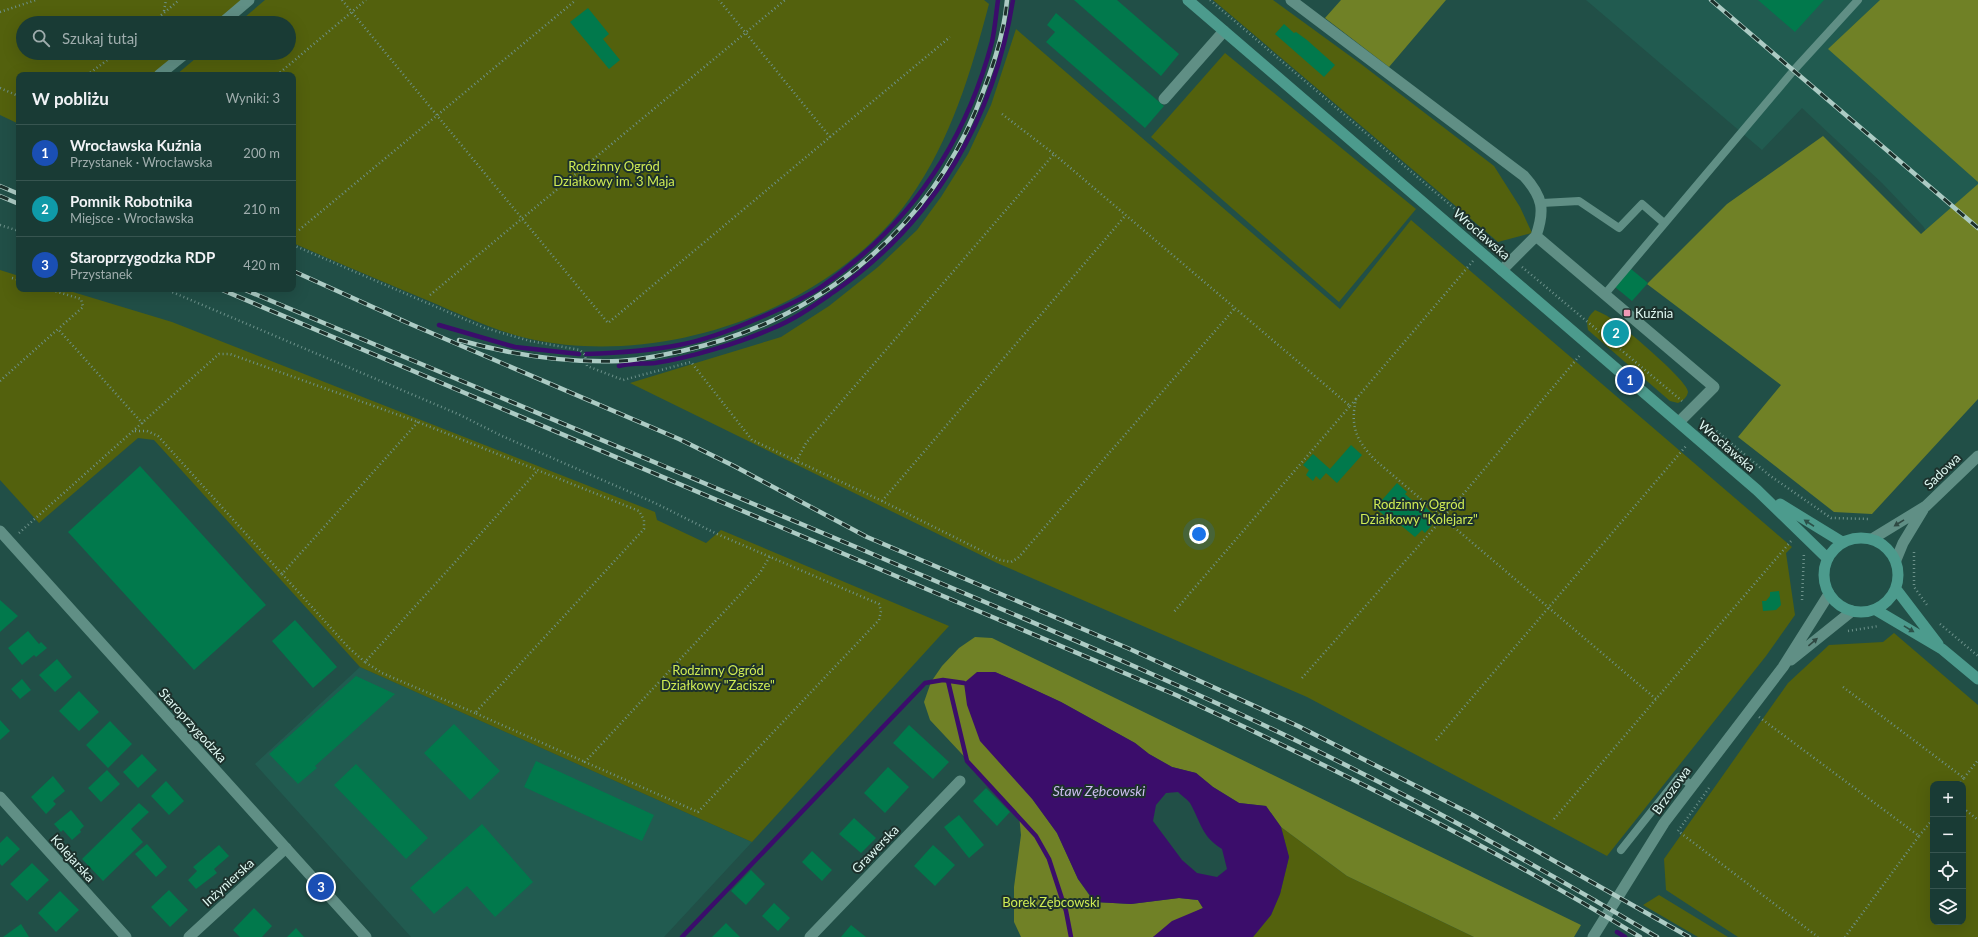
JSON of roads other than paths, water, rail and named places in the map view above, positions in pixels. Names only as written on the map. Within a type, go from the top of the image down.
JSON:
[{"type":"main road","name":"Wrocławska","points":[[1188,0],[1757,490],[1827,558]]},
{"type":"main road","name":"Wrocławska","points":[[1757,490],[1819,530],[1842,542]]},
{"type":"main road","points":[[1852,538],[1872,539],[1882,543],[1896,560],[1899,575],[1896,589],[1888,601],[1876,610],[1852,612],[1843,608],[1829,594],[1824,583],[1824,570],[1827,558],[1842,542],[1852,538]]},
{"type":"main road","points":[[1896,589],[1942,649]]},
{"type":"main road","points":[[1876,610],[1942,649],[1978,679]]},
{"type":"street","points":[[230,16],[249,0]]},
{"type":"street","points":[[1291,0],[1524,176],[1535,188],[1542,203],[1540,225],[1536,236],[1502,270]]},
{"type":"street","points":[[1164,100],[1224,31]]},
{"type":"street","points":[[163,72],[177,60]]},
{"type":"street","points":[[1536,236],[1714,387],[1679,422]]},
{"type":"street","name":"Sadowa","points":[[1872,539],[1926,506],[1978,456]]},
{"type":"street","name":"Sadowa","points":[[1896,560],[1903,544],[1926,506]]},
{"type":"street","name":"Staroprzygodzka","points":[[0,531],[366,937]]},
{"type":"street","name":"Brzozowa","points":[[1593,937],[1648,847],[1692,785],[1783,667],[1829,594]]},
{"type":"street","name":"Brzozowa","points":[[1783,667],[1852,612]]},
{"type":"street","name":"Grawerska","points":[[810,937],[960,781]]},
{"type":"street","name":"Kolejarska","points":[[0,797],[126,937]]},
{"type":"street","name":"Inżynierska","points":[[188,937],[286,848]]},
{"type":"lane","points":[[1605,294],[1794,70],[1858,0]]},
{"type":"lane","points":[[1542,203],[1579,200],[1619,228],[1642,204],[1664,223]]},
{"type":"lane","points":[[1622,850],[1679,777],[1692,785]]},
{"type":"water","name":"Staw Zębcowski","points":[[977,672],[995,672],[1061,702],[1135,743],[1149,754],[1172,767],[1196,773],[1213,787],[1239,803],[1266,806],[1281,827],[1289,857],[1280,894],[1271,915],[1253,937],[1153,937],[1172,921],[1203,908],[1198,900],[1179,898],[1131,904],[1095,902],[1078,879],[1057,833],[1033,800],[980,741],[967,705],[964,683]],"holes":[[[1178,792],[1190,803],[1206,834],[1222,849],[1227,869],[1217,877],[1197,873],[1182,860],[1153,821],[1156,805],[1166,793]]]},
{"type":"waterway","points":[[586,354],[667,347],[689,343],[720,334],[783,308],[814,292],[852,263],[881,238],[906,210],[929,180],[949,149],[966,115],[980,79],[992,42],[998,0]]},
{"type":"waterway","points":[[619,366],[655,363],[683,358],[744,340],[789,321],[806,311],[838,289],[873,261],[904,231],[931,198],[955,162],[975,125],[991,85],[1004,43],[1013,0]]},
{"type":"waterway","points":[[439,325],[515,347],[579,354]]},
{"type":"waterway","points":[[682,937],[925,683],[943,680],[964,683]]},
{"type":"waterway","points":[[948,681],[967,761],[1036,836],[1049,859],[1066,911],[1071,937]]},
{"type":"waterway","points":[[1617,932],[1625,937]]},
{"type":"railway","points":[[459,340],[499,350],[539,357],[579,361],[636,360],[682,351],[730,337],[776,319],[819,295],[859,266],[895,234],[927,196],[954,155],[976,110],[991,70],[1000,42],[1007,0]]},
{"type":"railway","points":[[1711,0],[1978,228]]},
{"type":"railway","points":[[0,186],[16,193]]},
{"type":"railway","points":[[0,196],[16,203]]},
{"type":"railway","points":[[296,272],[406,322]]},
{"type":"railway","points":[[227,292],[1176,695],[1411,809],[1527,871],[1640,937]]},
{"type":"railway","points":[[250,292],[1079,642],[1240,714],[1293,739],[1431,809],[1522,859],[1657,937]]},
{"type":"railway","points":[[401,320],[679,439],[734,466],[867,537],[1132,650],[1298,726],[1471,814],[1689,937]]},
{"type":"place","name":"Kuźnia","points":[[1627,313]]},
{"type":"place","name":"Pomnik Robotnika","points":[[1616,333]]},
{"type":"place","name":"Wrocławska Kuźnia","points":[[1630,380]]},
{"type":"place","name":"Staroprzygodzka RDP","points":[[321,887]]},
{"type":"park label","name":"Rodzinny Ogród Działkowy im. 3 Maja","points":[[614,174]]},
{"type":"park label","name":"Rodzinny Ogród Działkowy \"Kolejarz\"","points":[[1419,512]]},
{"type":"park label","name":"Rodzinny Ogród Działkowy \"Zacisze\"","points":[[718,678]]},
{"type":"park label","name":"Borek Zębcowski","points":[[1051,902]]}]
